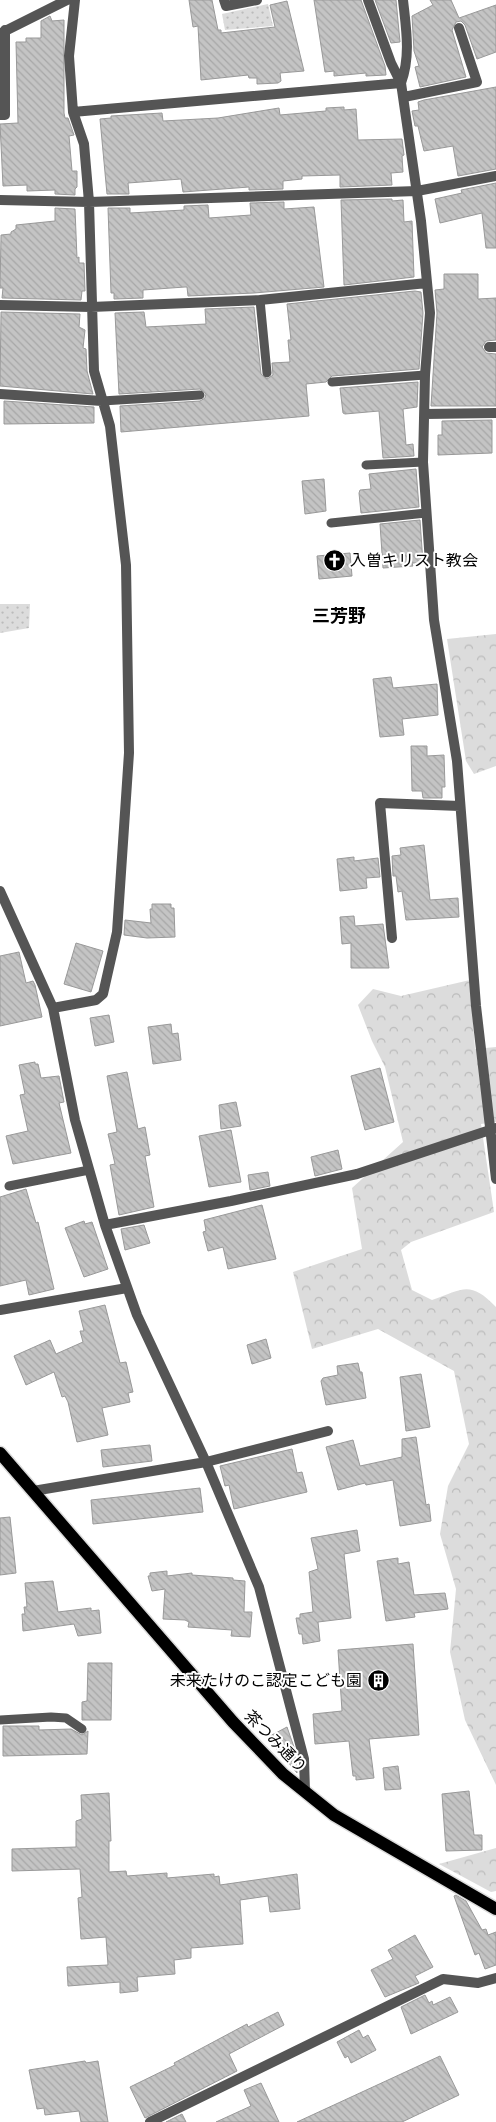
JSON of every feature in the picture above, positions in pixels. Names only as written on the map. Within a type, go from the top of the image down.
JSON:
[{"type":"main road","name":"茶つみ通り","points":[[0,1453],[233,1722],[277,1768],[334,1815],[496,1909]]},
{"type":"street","points":[[0,115],[5,115],[3,32],[67,0]]},
{"type":"street","points":[[52,1008],[96,1000],[102,994],[117,932],[128,752],[126,565],[110,426],[94,371],[84,144],[73,112],[70,56],[75,0]]},
{"type":"street","points":[[224,0],[226,6],[257,0]]},
{"type":"street","points":[[368,0],[391,63],[401,83],[417,190],[430,313],[425,375],[423,462],[434,620],[457,761],[476,1006],[492,1128],[496,1179]]},
{"type":"street","points":[[401,83],[407,67],[407,37],[403,0]]},
{"type":"street","points":[[404,97],[477,82],[459,28]]},
{"type":"street","points":[[73,112],[401,83]]},
{"type":"street","points":[[0,200],[88,202],[417,190],[496,176]]},
{"type":"street","points":[[0,305],[91,307],[260,300],[427,283]]},
{"type":"street","points":[[0,394],[102,401]]},
{"type":"street","points":[[425,414],[496,414]]},
{"type":"street","points":[[392,938],[380,803],[460,806]]},
{"type":"street","points":[[0,891],[52,1008],[75,1120],[105,1224],[137,1315],[206,1462],[259,1587],[304,1759],[305,1791]]},
{"type":"street","points":[[105,1224],[231,1201],[357,1174],[492,1128]]},
{"type":"street","points":[[0,1310],[127,1288]]},
{"type":"street","points":[[33,1491],[206,1462],[328,1430]]},
{"type":"street","points":[[150,2122],[444,1979],[478,1983],[496,1978]]},
{"type":"lane","points":[[260,300],[267,373]]},
{"type":"lane","points":[[332,382],[425,375]]},
{"type":"lane","points":[[102,401],[200,396]]},
{"type":"lane","points":[[366,465],[423,462]]},
{"type":"lane","points":[[331,523],[426,514]]},
{"type":"lane","points":[[9,1186],[90,1170]]},
{"type":"lane","points":[[0,1720],[51,1716],[66,1718],[82,1729]]},
{"type":"green space","points":[[268,4],[273,26],[225,30],[222,14]]},
{"type":"green space","points":[[0,604],[30,604],[29,628],[0,633]]},
{"type":"green space","points":[[496,634],[496,766],[474,774],[466,761],[447,639]]},
{"type":"green space","points":[[470,980],[475,1049],[496,1047],[496,1122],[481,1124],[494,1212],[411,1242],[401,1250],[412,1290],[432,1300],[459,1290],[472,1290],[487,1298],[496,1307],[496,1785],[465,1720],[450,1652],[456,1589],[440,1534],[448,1486],[469,1444],[454,1371],[378,1329],[312,1349],[293,1272],[362,1249],[352,1188],[403,1142],[385,1067],[372,1041],[358,1005],[373,989],[401,996]]},
{"type":"green space","points":[[496,1848],[496,1891],[491,1892],[439,1864]]},
{"type":"building","points":[[189,0],[212,0],[218,30],[221,30],[221,33],[275,27],[270,5],[287,1],[304,71],[280,73],[281,81],[278,83],[257,84],[257,78],[249,78],[248,75],[201,80],[198,26],[193,27]]},
{"type":"building","points":[[314,0],[361,0],[385,66],[386,75],[366,76],[366,73],[334,76],[334,71],[325,72]]},
{"type":"building","points":[[375,0],[396,0],[400,42],[391,43]]},
{"type":"building","points":[[430,0],[451,0],[459,18],[496,5],[496,52],[477,59],[465,25],[461,21],[456,22],[452,30],[466,77],[420,87],[415,67],[419,66],[414,51],[412,16],[433,5]]},
{"type":"building","points":[[50,16],[52,21],[64,20],[64,113],[65,118],[68,118],[74,135],[69,136],[72,171],[77,171],[75,195],[55,194],[55,190],[27,191],[27,185],[3,186],[0,124],[18,123],[16,42],[26,42],[26,38],[41,38],[41,21]]},
{"type":"building","points":[[496,87],[496,169],[458,176],[453,146],[424,151],[412,111],[419,110],[418,102],[424,100]]},
{"type":"building","points":[[344,107],[344,110],[356,109],[358,140],[402,139],[404,155],[402,156],[403,172],[391,173],[392,185],[340,187],[340,175],[302,176],[302,179],[283,181],[283,189],[249,190],[249,187],[183,192],[181,179],[128,183],[129,194],[107,194],[100,119],[111,118],[111,116],[162,113],[163,121],[218,118],[279,108],[280,115],[326,111],[326,108]]},
{"type":"building","points":[[496,183],[496,248],[486,248],[482,213],[440,223],[435,199],[462,193],[461,190]]},
{"type":"building","points":[[392,199],[392,201],[403,200],[404,222],[412,221],[414,277],[344,285],[341,200]]},
{"type":"building","points":[[284,202],[284,209],[314,207],[324,287],[188,296],[187,287],[185,287],[143,290],[143,298],[114,299],[114,293],[111,293],[108,208],[130,208],[130,213],[184,210],[184,206],[208,205],[209,218],[251,215],[250,203]]},
{"type":"building","points":[[55,208],[75,209],[77,258],[79,257],[79,263],[84,263],[85,291],[82,291],[81,300],[2,298],[3,288],[0,288],[1,235],[11,234],[16,229],[16,225],[55,221]]},
{"type":"building","points":[[444,274],[478,274],[478,299],[496,298],[496,340],[486,341],[482,347],[486,353],[496,354],[496,406],[431,406],[437,313],[435,290],[444,289]]},
{"type":"building","points":[[415,291],[421,292],[423,313],[419,369],[332,376],[326,382],[306,384],[309,416],[121,432],[120,406],[200,401],[205,398],[206,394],[200,389],[119,394],[115,313],[144,312],[146,327],[206,324],[205,309],[254,307],[261,374],[267,379],[273,375],[272,363],[290,362],[288,340],[291,340],[287,304]]},
{"type":"building","points":[[1,312],[80,314],[79,327],[85,330],[83,348],[86,349],[87,371],[93,394],[0,386]]},
{"type":"building","points":[[418,382],[417,407],[403,409],[406,445],[413,444],[414,456],[383,458],[379,411],[343,413],[340,388]]},
{"type":"building","points":[[4,401],[94,407],[94,423],[4,424]]},
{"type":"building","points":[[492,420],[492,453],[438,455],[438,435],[442,435],[442,421]]},
{"type":"building","points":[[416,469],[419,507],[361,513],[359,493],[360,490],[371,489],[369,474]]},
{"type":"building","points":[[324,479],[326,511],[305,514],[302,481]]},
{"type":"building","points":[[420,520],[423,563],[412,563],[413,566],[383,568],[380,524]]},
{"type":"building","name":"入曽キリスト教会","points":[[350,553],[352,576],[319,579],[317,556]]},
{"type":"building","points":[[391,677],[393,688],[437,684],[438,715],[402,719],[404,735],[380,737],[373,679]]},
{"type":"building","points":[[411,746],[427,746],[427,756],[444,755],[445,787],[442,787],[442,798],[423,798],[422,791],[412,791]]},
{"type":"building","points":[[424,845],[430,900],[458,898],[459,917],[406,920],[402,891],[398,892],[396,876],[393,876],[392,856],[401,855],[400,848]]},
{"type":"building","points":[[354,857],[354,861],[378,858],[380,877],[366,878],[367,888],[340,891],[337,859]]},
{"type":"building","points":[[152,904],[171,904],[171,908],[174,908],[175,937],[147,938],[124,935],[125,920],[151,923],[150,909],[152,909]]},
{"type":"building","points":[[354,916],[355,926],[383,924],[389,968],[351,968],[351,943],[342,944],[340,917]]},
{"type":"building","points":[[76,943],[103,951],[91,992],[64,984]]},
{"type":"building","points":[[19,952],[26,983],[33,981],[35,985],[42,1017],[0,1026],[0,956]]},
{"type":"building","points":[[109,1015],[114,1042],[95,1046],[90,1018]]},
{"type":"building","points":[[171,1024],[172,1034],[178,1033],[181,1060],[153,1064],[148,1027]]},
{"type":"building","points":[[35,1062],[35,1064],[38,1064],[41,1078],[59,1076],[64,1102],[59,1103],[71,1153],[13,1164],[6,1136],[28,1131],[20,1095],[25,1094],[19,1065]]},
{"type":"building","points":[[380,1068],[394,1122],[365,1130],[351,1076]]},
{"type":"building","points":[[127,1072],[138,1129],[145,1127],[150,1155],[145,1156],[154,1207],[119,1215],[110,1165],[115,1164],[108,1134],[117,1132],[107,1076]]},
{"type":"building","points":[[236,1102],[241,1126],[221,1129],[219,1105]]},
{"type":"building","points":[[231,1130],[241,1182],[209,1187],[199,1136]]},
{"type":"building","points":[[338,1150],[342,1169],[315,1176],[311,1157]]},
{"type":"building","points":[[268,1172],[270,1186],[250,1190],[248,1175]]},
{"type":"building","points":[[26,1189],[36,1223],[38,1222],[54,1289],[29,1295],[26,1280],[0,1286],[0,1197]]},
{"type":"building","points":[[262,1205],[276,1259],[228,1269],[223,1247],[208,1251],[203,1232],[206,1231],[204,1220]]},
{"type":"building","points":[[84,1221],[85,1224],[92,1222],[108,1269],[84,1277],[65,1228]]},
{"type":"building","points":[[144,1225],[150,1243],[125,1250],[121,1229]]},
{"type":"building","points":[[105,1305],[120,1363],[126,1362],[133,1392],[128,1393],[130,1402],[102,1408],[108,1435],[77,1442],[68,1402],[65,1396],[62,1397],[54,1372],[26,1385],[14,1356],[50,1340],[56,1354],[83,1342],[80,1331],[84,1331],[79,1311]]},
{"type":"building","points":[[266,1339],[271,1358],[252,1364],[247,1345]]},
{"type":"building","points":[[358,1363],[360,1372],[362,1372],[366,1398],[326,1405],[321,1381],[323,1378],[338,1375],[337,1366]]},
{"type":"building","points":[[421,1374],[430,1427],[406,1431],[400,1377]]},
{"type":"building","points":[[416,1437],[426,1505],[429,1504],[431,1521],[400,1526],[393,1480],[366,1485],[365,1483],[338,1490],[326,1447],[353,1440],[360,1466],[402,1457],[402,1439]]},
{"type":"building","points":[[150,1445],[152,1461],[103,1467],[101,1450]]},
{"type":"building","points":[[292,1449],[297,1473],[302,1472],[307,1492],[234,1509],[229,1485],[225,1486],[220,1466]]},
{"type":"building","points":[[200,1488],[203,1512],[93,1524],[91,1500]]},
{"type":"building","points":[[10,1517],[16,1573],[0,1575],[0,1518]]},
{"type":"building","points":[[357,1530],[360,1551],[344,1554],[351,1618],[318,1622],[320,1641],[303,1644],[302,1634],[299,1634],[296,1618],[300,1618],[300,1614],[313,1612],[309,1572],[318,1569],[311,1538]]},
{"type":"building","points":[[398,1558],[398,1564],[409,1562],[414,1595],[445,1593],[448,1609],[414,1613],[415,1617],[386,1621],[377,1561]]},
{"type":"building","points":[[167,1571],[167,1576],[192,1573],[192,1575],[233,1578],[233,1580],[245,1581],[244,1612],[252,1612],[250,1637],[231,1636],[232,1630],[188,1627],[189,1622],[185,1620],[163,1619],[165,1589],[152,1591],[148,1576],[150,1576],[150,1573]]},
{"type":"building","points":[[53,1581],[58,1612],[91,1608],[91,1611],[99,1610],[101,1633],[78,1636],[74,1624],[23,1631],[22,1614],[25,1614],[24,1607],[27,1607],[25,1583]]},
{"type":"building","name":"未来たけのこ認定こども園","points":[[413,1644],[419,1735],[369,1739],[374,1778],[356,1780],[356,1776],[353,1776],[349,1741],[315,1744],[313,1714],[342,1711],[338,1650]]},
{"type":"building","points":[[88,1663],[112,1663],[111,1720],[82,1720],[82,1702],[87,1701]]},
{"type":"building","points":[[3,1726],[39,1726],[39,1730],[71,1729],[82,1735],[88,1731],[87,1754],[3,1756]]},
{"type":"building","points":[[287,1727],[294,1747],[297,1773],[283,1756],[281,1757],[270,1736]]},
{"type":"building","points":[[398,1766],[401,1789],[385,1790],[383,1768]]},
{"type":"building","points":[[469,1791],[474,1835],[482,1835],[482,1850],[446,1851],[442,1794]]},
{"type":"building","points":[[109,1793],[111,1841],[109,1841],[109,1872],[126,1871],[127,1876],[167,1873],[167,1878],[214,1874],[214,1877],[219,1876],[220,1885],[297,1874],[300,1909],[270,1912],[268,1896],[240,1900],[243,1944],[191,1948],[191,1958],[174,1960],[175,1974],[137,1977],[138,1991],[120,1993],[120,1982],[68,1986],[67,1967],[108,1965],[106,1937],[81,1939],[78,1898],[82,1897],[80,1869],[12,1871],[12,1849],[76,1847],[76,1821],[82,1819],[81,1795]]},
{"type":"building","points":[[456,1895],[466,1901],[482,1930],[486,1929],[488,1935],[496,1932],[496,1965],[485,1969],[479,1953],[475,1955],[454,1896]]},
{"type":"building","points":[[415,1935],[433,1967],[415,1976],[419,1983],[385,1997],[371,1970],[393,1959],[388,1950]]},
{"type":"building","points":[[425,1995],[429,2003],[432,2001],[433,2005],[450,1997],[458,2012],[411,2034],[401,2007]]},
{"type":"building","points":[[278,2012],[284,2025],[229,2054],[237,2071],[145,2118],[130,2087],[175,2065],[174,2063],[247,2024],[248,2027]]},
{"type":"building","points":[[359,2030],[363,2038],[368,2035],[376,2050],[351,2063],[348,2056],[345,2058],[337,2042]]},
{"type":"building","points":[[440,2056],[459,2095],[402,2122],[297,2122]]},
{"type":"building","points":[[85,2061],[86,2063],[98,2061],[108,2122],[81,2122],[79,2111],[45,2115],[44,2108],[37,2109],[29,2070]]},
{"type":"building","points":[[261,2083],[279,2122],[216,2122],[251,2106],[244,2090]]},
{"type":"building","points":[[182,2114],[186,2122],[166,2122]]},
{"type":"place","name":"入曽キリスト教会","points":[[334,560]]},
{"type":"place","name":"未来たけのこ認定こども園","points":[[378,1680]]},
{"type":"district","name":"三芳野","points":[[339,616]]}]
